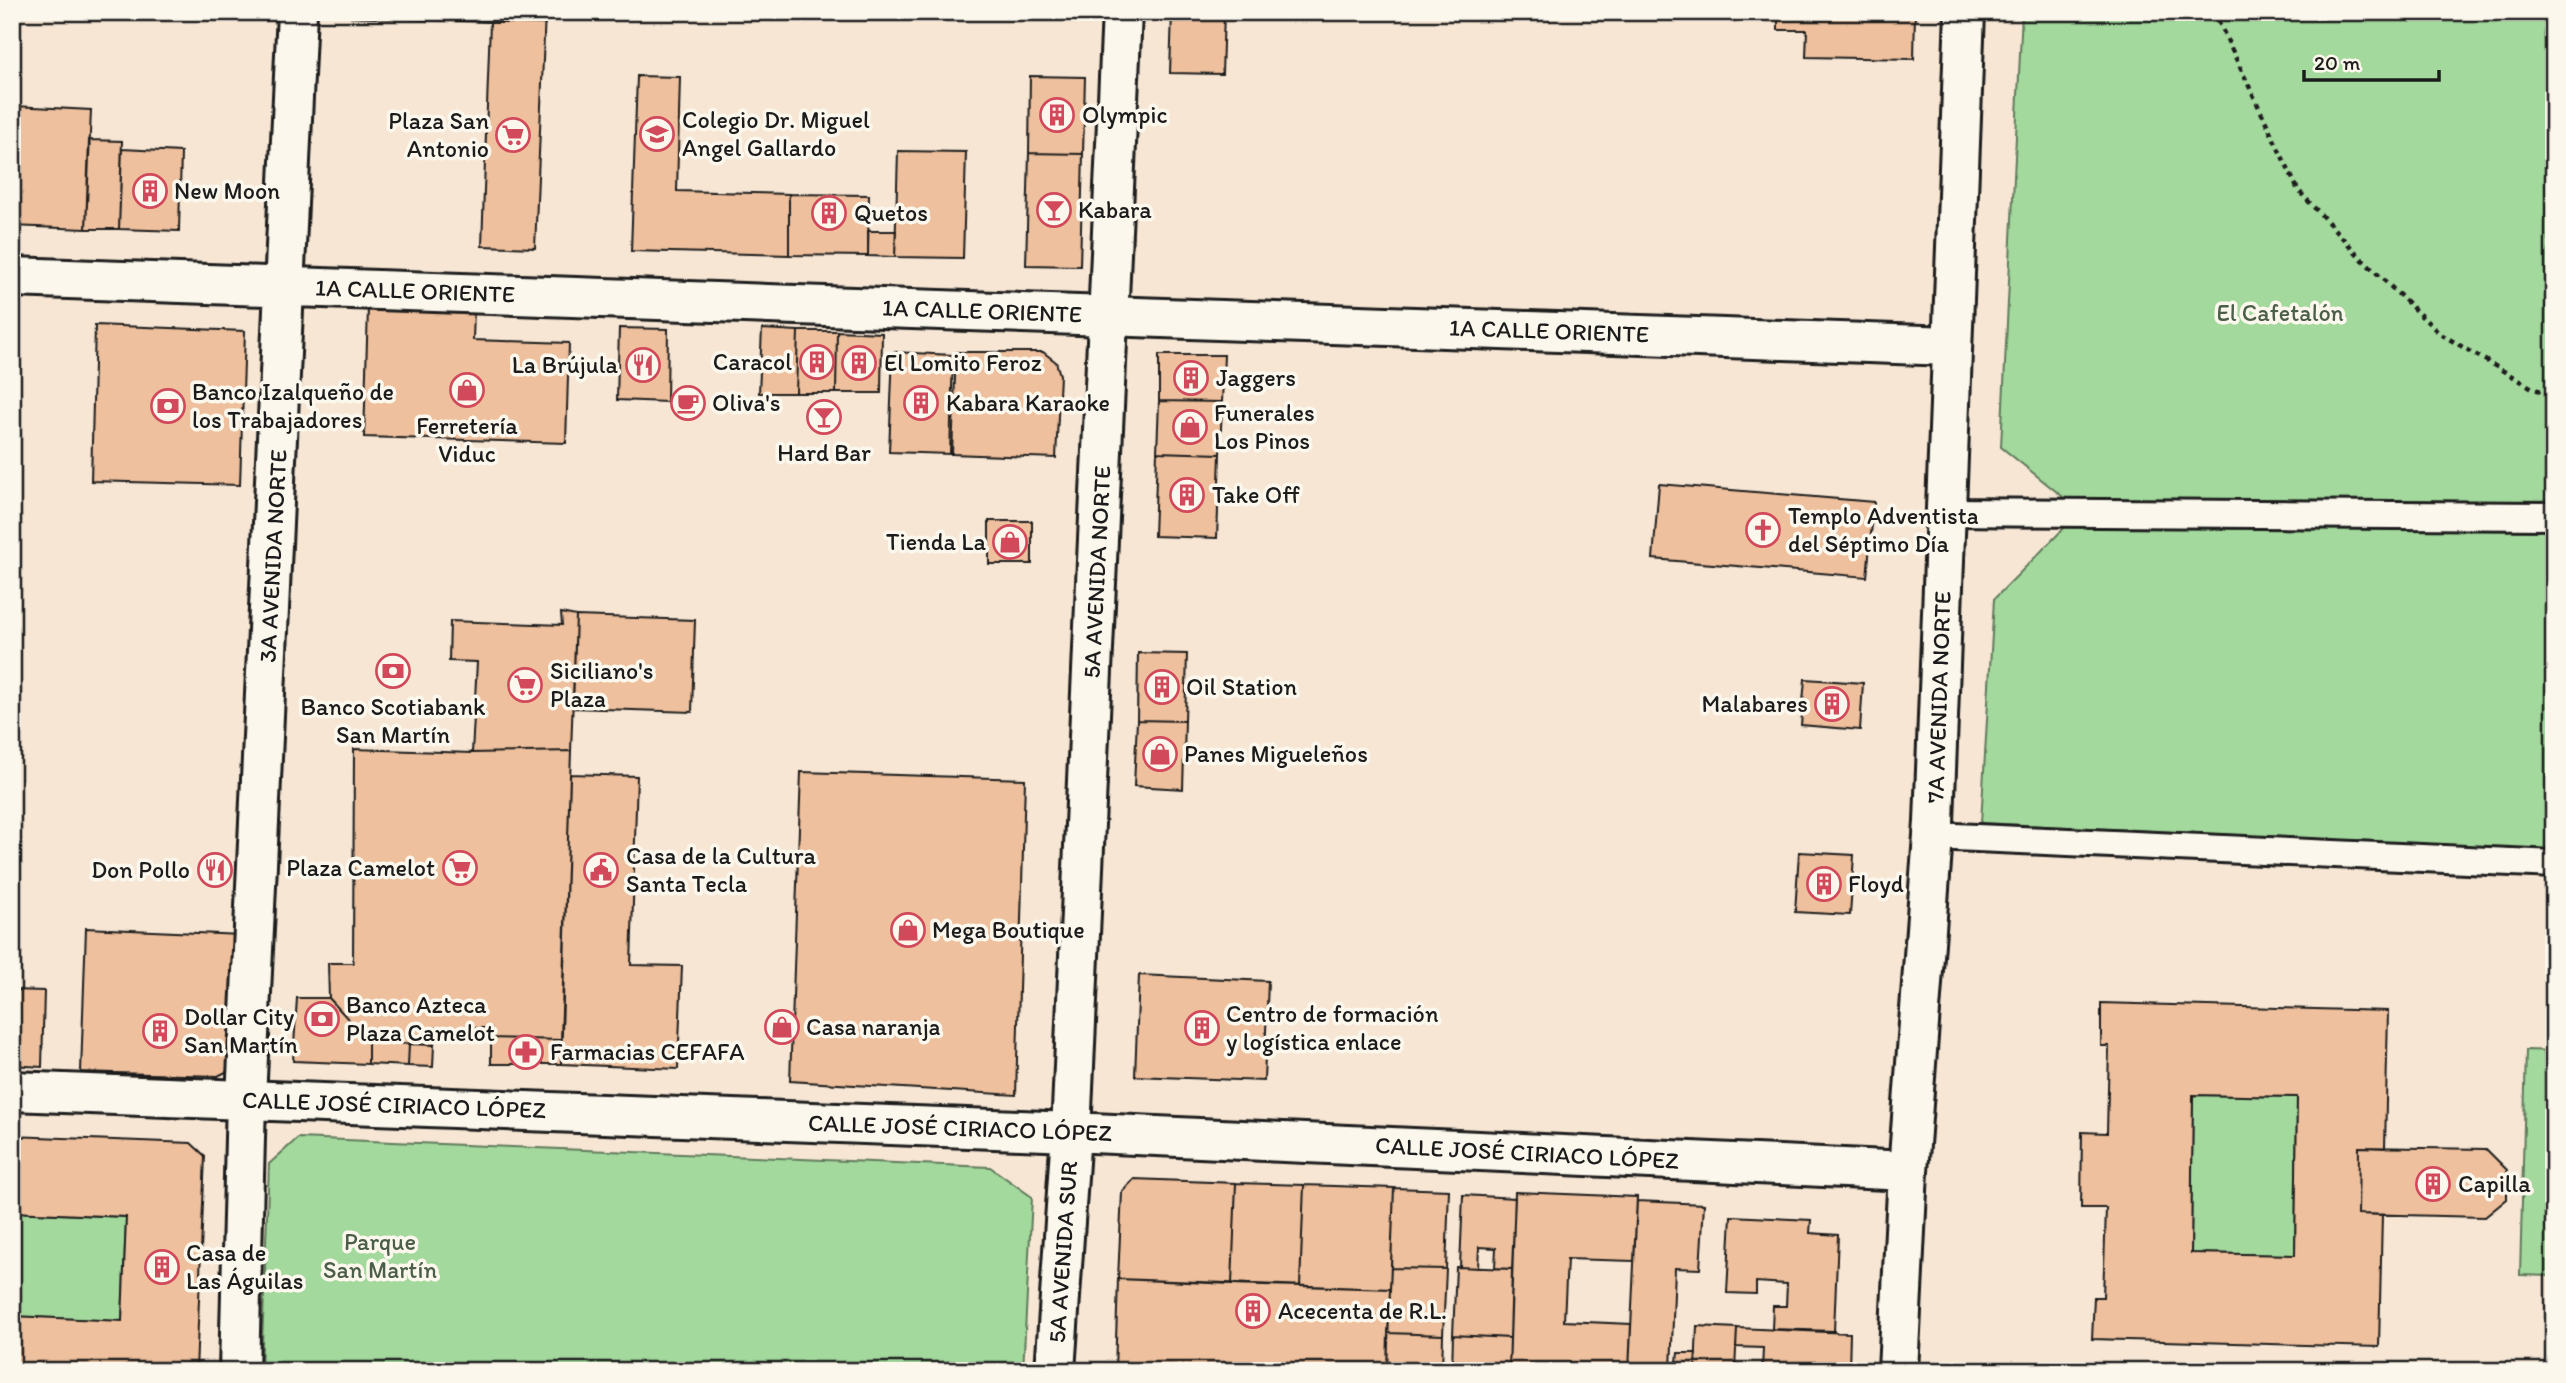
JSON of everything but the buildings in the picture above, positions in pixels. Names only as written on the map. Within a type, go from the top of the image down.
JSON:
[{"type":"street","name":"3A AVENIDA NORTE","points":[[239,1371],[246,1099],[297,12]]},
{"type":"street","name":"5A AVENIDA NORTE","points":[[1071,1132],[1122,12]]},
{"type":"street","name":"7A AVENIDA NORTE","points":[[1898,1371],[1908,1171],[1933,836],[1965,12]]},
{"type":"street","name":"1A CALLE ORIENTE","points":[[12,277],[1951,346]]},
{"type":"street","name":"CALLE JOSÉ CIRIACO LÓPEZ","points":[[12,1091],[1071,1132],[1908,1171]]},
{"type":"street","name":"5A AVENIDA SUR","points":[[1055,1371],[1071,1132]]},
{"type":"lane","points":[[1946,512],[2554,516]]},
{"type":"lane","points":[[1933,836],[2554,864]]},
{"type":"path","points":[[2214,12],[2298,190],[2363,260],[2440,333],[2534,389],[2554,394]]},
{"type":"green space","name":"El Cafetalón","points":[[2022,12],[2554,12],[2554,850],[1981,823],[1994,599],[2072,520],[2073,505],[2001,447]]},
{"type":"green space","points":[[2526,1050],[2554,1051],[2554,1276],[2520,1275]]},
{"type":"green space","points":[[2193,1095],[2297,1097],[2295,1255],[2191,1253]]},
{"type":"green space","name":"Parque San Martín","points":[[298,1138],[990,1167],[1032,1197],[1023,1371],[261,1371],[269,1164]]},
{"type":"green space","points":[[12,1212],[126,1217],[122,1321],[12,1316]]},
{"type":"place","name":"Olympic","points":[[1057,115]]},
{"type":"place","name":"Colegio Dr. Miguel Angel Gallardo","points":[[657,134]]},
{"type":"place","name":"Plaza San Antonio","points":[[513,135]]},
{"type":"place","name":"New Moon","points":[[150,191]]},
{"type":"place","name":"Kabara","points":[[1054,210]]},
{"type":"place","name":"Quetos","points":[[829,213]]},
{"type":"place","name":"Caracol","points":[[817,362]]},
{"type":"place","name":"El Lomito Feroz","points":[[859,363]]},
{"type":"place","name":"La Brújula","points":[[643,365]]},
{"type":"place","name":"Jaggers","points":[[1191,378]]},
{"type":"place","name":"Ferretería Viduc","points":[[467,390]]},
{"type":"place","name":"Oliva's","points":[[688,403]]},
{"type":"place","name":"Kabara Karaoke","points":[[921,403]]},
{"type":"place","name":"Banco Izalqueño de los Trabajadores","points":[[168,406]]},
{"type":"place","name":"Hard Bar","points":[[824,417]]},
{"type":"place","name":"Funerales Los Pinos","points":[[1190,427]]},
{"type":"place","name":"Take Off","points":[[1187,495]]},
{"type":"place","name":"Templo Adventista del Séptimo Día","points":[[1763,530]]},
{"type":"place","name":"Tienda La","points":[[1010,542]]},
{"type":"place","name":"Banco Scotiabank San Martín","points":[[393,671]]},
{"type":"place","name":"Siciliano's Plaza","points":[[525,685]]},
{"type":"place","name":"Oil Station","points":[[1162,687]]},
{"type":"place","name":"Malabares","points":[[1832,704]]},
{"type":"place","name":"Panes Migueleños","points":[[1160,754]]},
{"type":"place","name":"Plaza Camelot","points":[[460,868]]},
{"type":"place","name":"Don Pollo","points":[[215,870]]},
{"type":"place","name":"Casa de la Cultura Santa Tecla","points":[[601,870]]},
{"type":"place","name":"Floyd","points":[[1824,884]]},
{"type":"place","name":"Mega Boutique","points":[[908,930]]},
{"type":"place","name":"Banco Azteca Plaza Camelot","points":[[322,1019]]},
{"type":"place","name":"Casa naranja","points":[[782,1027]]},
{"type":"place","name":"Centro de formación y logística enlace","points":[[1202,1028]]},
{"type":"place","name":"Dollar City San Martín","points":[[160,1031]]},
{"type":"place","name":"Farmacias CEFAFA","points":[[526,1052]]},
{"type":"place","name":"Capilla","points":[[2433,1184]]},
{"type":"place","name":"Casa de Las Águilas","points":[[162,1267]]},
{"type":"place","name":"Acecenta de R.L.","points":[[1253,1311]]}]
